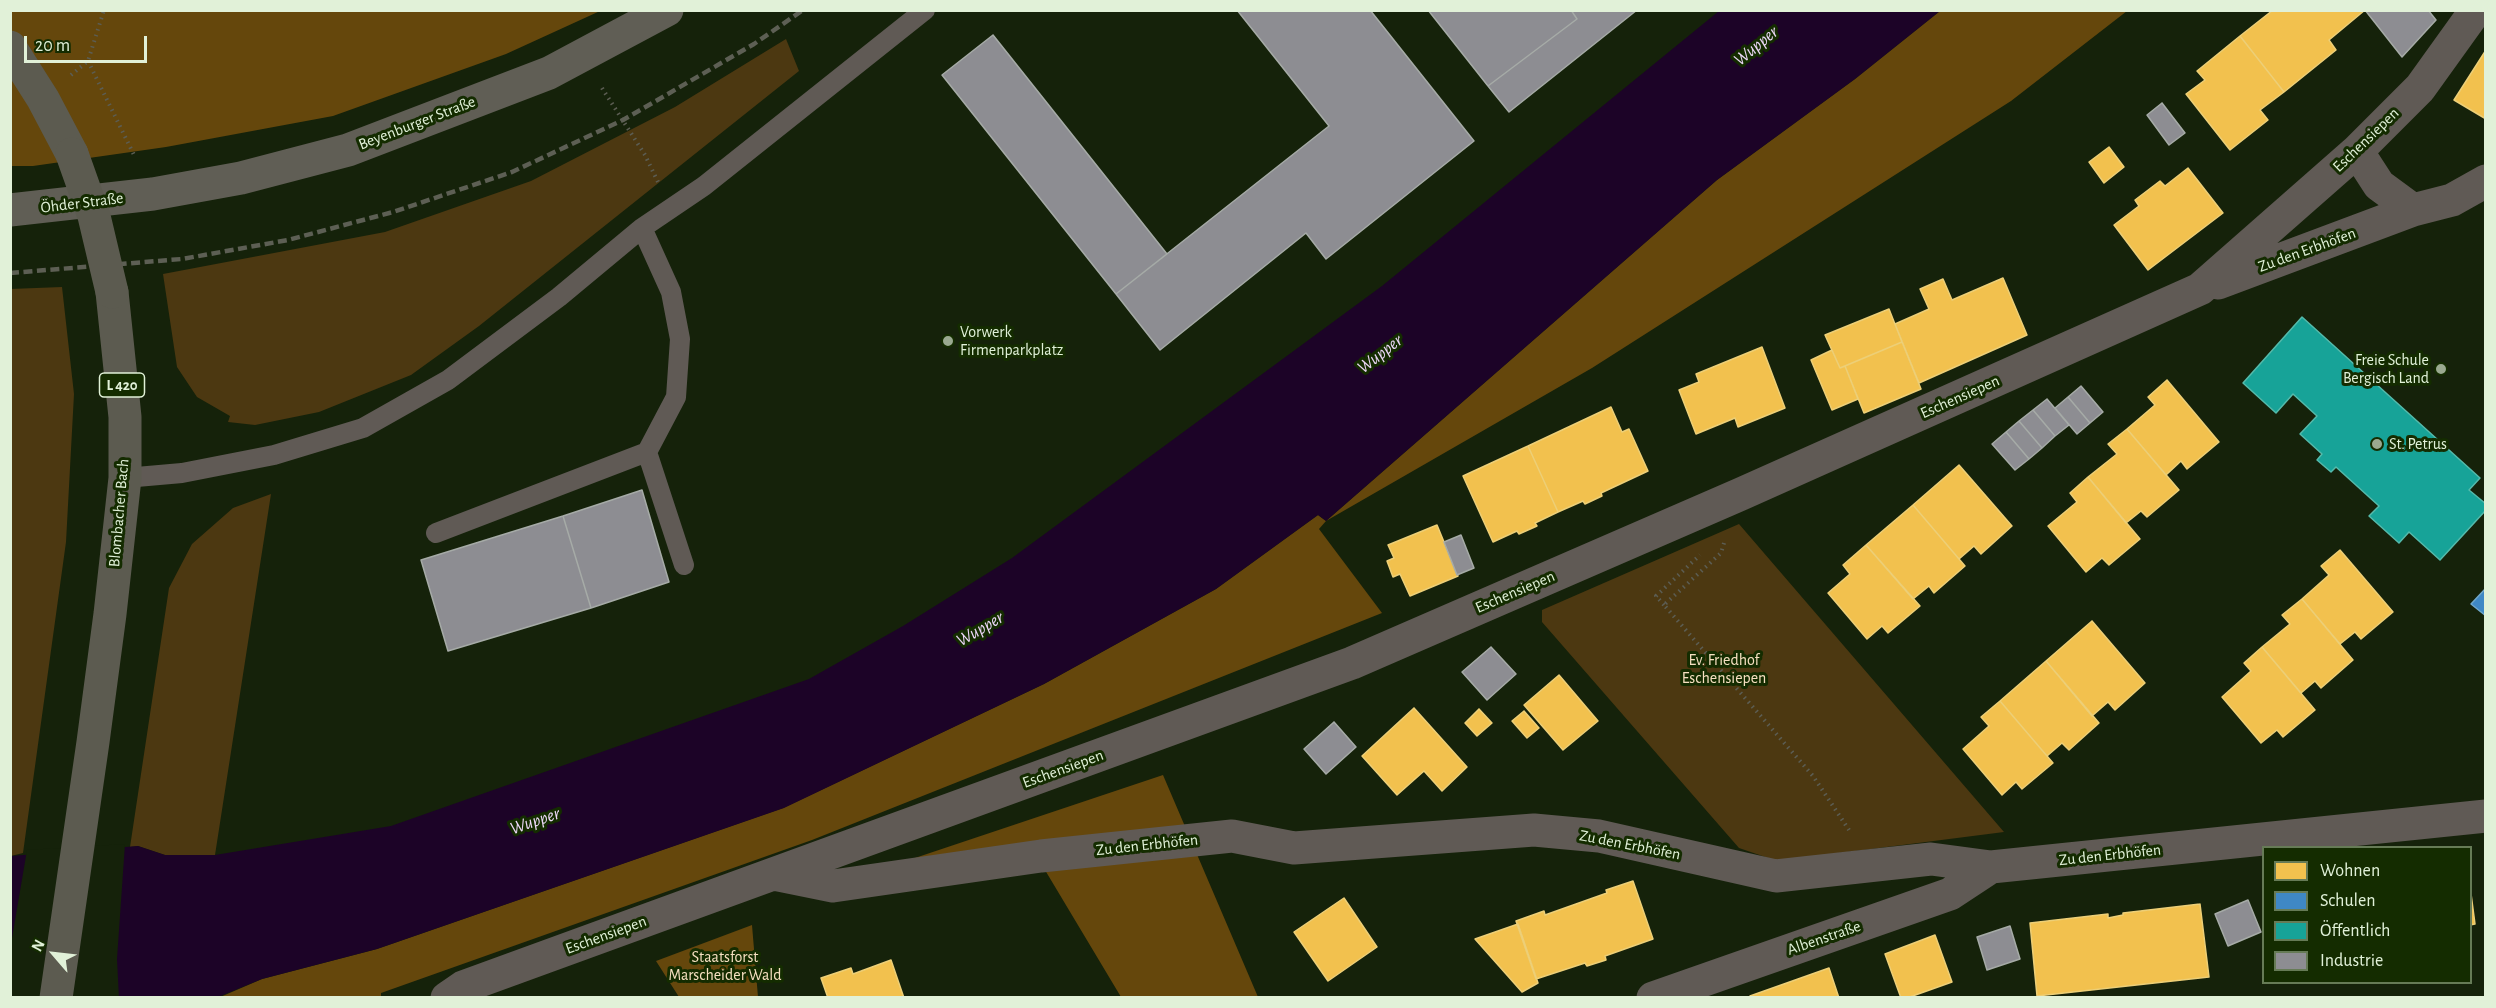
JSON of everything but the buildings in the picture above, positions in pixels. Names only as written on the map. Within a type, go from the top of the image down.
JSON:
[{"type":"main road","name":"Beyenburger Straße","points":[[153,194],[241,178],[348,150],[549,73],[666,10]]},
{"type":"main road","name":"Blombacher Bach","points":[[10,47],[43,99],[72,154],[94,216],[111,292],[125,417],[124,478],[110,614],[56,998]]},
{"type":"main road","name":"Öhder Straße","points":[[10,210],[153,194]]},
{"type":"street","name":"Eschensiepen","points":[[447,998],[463,987],[1352,663],[1741,494],[2200,289],[2356,151],[2420,88],[2476,10]]},
{"type":"street","points":[[2356,151],[2379,185],[2413,210]]},
{"type":"street","name":"Zu den Erbhöfen","points":[[2200,289],[2413,210],[2452,200],[2486,181]]},
{"type":"street","name":"Zu den Erbhöfen","points":[[774,874],[833,886],[1041,856],[1232,836],[1294,848],[1534,830],[1599,836],[1776,876],[1930,859],[1991,867],[2486,816]]},
{"type":"street","name":"Albenstraße","points":[[1653,998],[1950,894],[1991,867]]},
{"type":"lane","points":[[124,478],[182,473],[274,455],[363,428],[448,380],[559,297],[642,228],[672,209],[926,10]]},
{"type":"lane","points":[[436,532],[647,452],[676,397],[680,339],[670,292],[642,228]]},
{"type":"lane","points":[[647,452],[684,565]]},
{"type":"path","points":[[104,10],[88,61],[153,194]]},
{"type":"path","points":[[600,84],[645,155],[672,209]]},
{"type":"path","points":[[1664,605],[1720,553],[1741,494]]},
{"type":"path","points":[[1704,552],[1656,596],[1813,776],[1854,837],[1865,867]]},
{"type":"green space","points":[[10,11],[600,11],[506,54],[333,116],[166,147],[33,166],[11,166]]},
{"type":"green space","points":[[1940,11],[2127,11],[2011,101],[1592,368],[1326,521],[1717,180],[1855,79]]},
{"type":"green space","points":[[786,39],[799,71],[479,326],[411,375],[319,412],[255,425],[228,422],[230,416],[197,397],[177,367],[163,274],[385,232],[531,181],[675,107]]},
{"type":"green space","points":[[62,287],[74,394],[66,542],[23,853],[11,856],[10,289]]},
{"type":"green space","points":[[271,494],[215,855],[165,855],[138,846],[130,847],[169,588],[192,544],[233,508]]},
{"type":"green space","points":[[1318,515],[1326,521],[1319,529],[1382,613],[812,840],[381,993],[381,997],[218,998],[262,979],[377,949],[783,808],[1044,684],[1216,589]]},
{"type":"green space","name":"Ev. Friedhof Eschensiepen","points":[[1739,524],[2004,832],[1777,861],[1739,848],[1542,622],[1542,610]]},
{"type":"green space","points":[[1163,775],[1258,997],[1121,997],[1030,845],[876,871]]},
{"type":"green space","name":"Staatsforst Marscheider Wald","points":[[752,925],[758,997],[679,997],[656,961]]},
{"type":"water","name":"Wupper","points":[[1719,11],[1940,11],[1855,79],[1717,180],[1326,521],[1318,515],[1216,589],[1044,684],[784,808],[377,949],[262,979],[218,997],[11,998],[11,856],[138,846],[165,855],[215,855],[391,826],[809,679],[903,626],[1012,558],[1382,286]]},
{"type":"pier","points":[[125,844],[117,959],[119,998],[11,997],[11,944],[27,850]]},
{"type":"railway","points":[[10,273],[182,259],[288,240],[393,212],[512,172],[623,120],[754,44],[803,10]]},
{"type":"place","name":"Vorwerk Firmenparkplatz","points":[[948,341]]},
{"type":"place","name":"Freie Schule Bergisch Land","points":[[2441,369]]},
{"type":"place","name":"St. Petrus","points":[[2377,444]]}]
